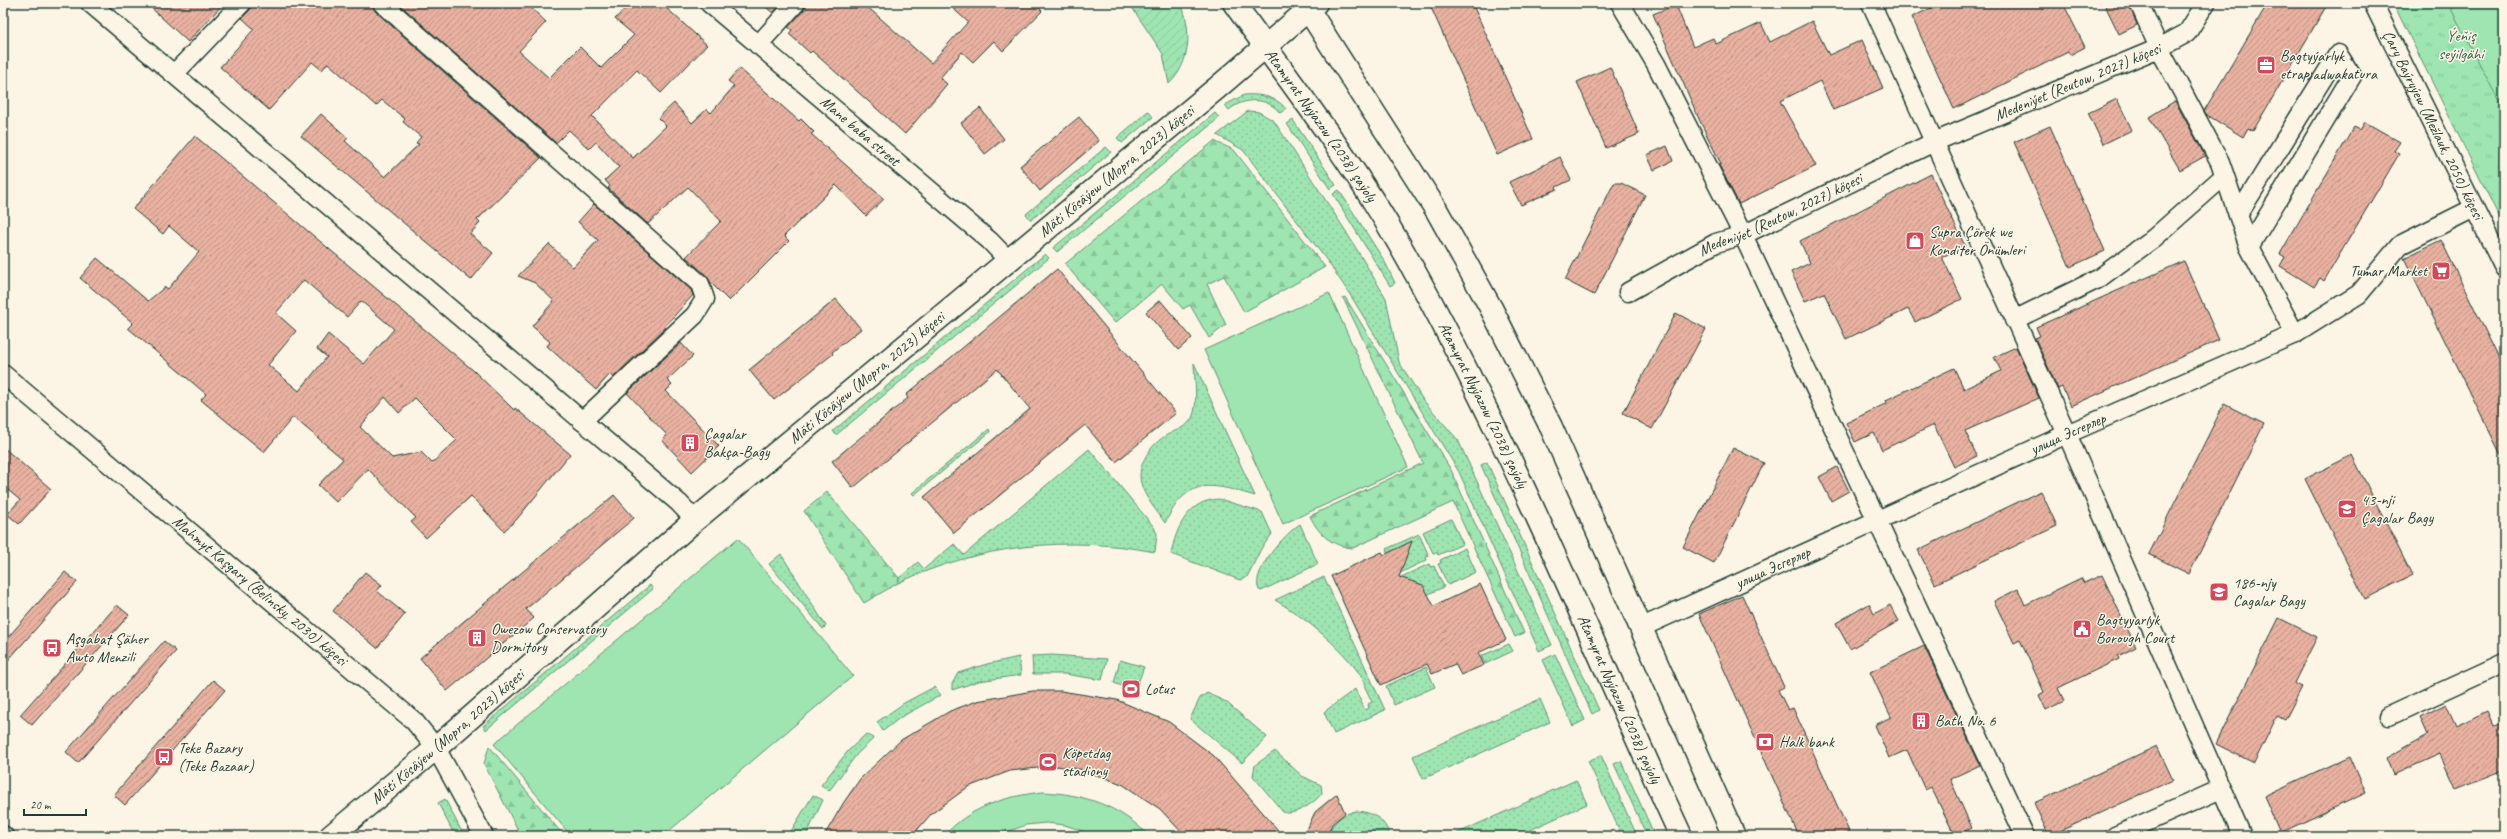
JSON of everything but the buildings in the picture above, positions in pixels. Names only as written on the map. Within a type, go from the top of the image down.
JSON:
[{"type":"main road","name":"Atamyrat Nyýazow (2038) şaýoly","points":[[1234,3],[1264,46],[1308,103],[1339,150],[1397,240],[1449,335],[1505,448],[1680,836]]},
{"type":"main road","name":"Mäti Kösäýew (Mopra, 2023) köçesi","points":[[331,836],[436,748],[695,520],[1009,262],[1264,46],[1310,5]]},
{"type":"main road","points":[[1310,5],[1437,211],[1491,308],[1551,427],[1734,836]]},
{"type":"street","points":[[90,3],[679,503],[695,520]]},
{"type":"street","points":[[174,74],[242,3]]},
{"type":"street","points":[[382,3],[700,284],[704,292],[705,299],[695,315],[582,421]]},
{"type":"street","name":"Mane baba street","points":[[709,3],[990,241],[1009,262]]},
{"type":"street","points":[[758,45],[796,3]]},
{"type":"street","points":[[1620,3],[1656,64],[1743,235],[2025,836]]},
{"type":"street","points":[[1870,3],[2067,434],[2242,836]]},
{"type":"street","points":[[2138,3],[2159,48],[2220,162],[2249,247],[2295,334]]},
{"type":"street","name":"Medeniýet (Reutow, 2027) köçesi","points":[[1628,292],[1716,243],[1743,235],[1934,142],[2159,48],[2187,33],[2206,3]]},
{"type":"street","name":"Çary Baýryýew (Mežlauk, 2050) köçesi","points":[[2373,3],[2504,268]]},
{"type":"street","points":[[2238,215],[2338,54],[2352,76],[2249,247]]},
{"type":"street","points":[[2014,320],[2098,280],[2154,238],[2224,176]]},
{"type":"street","name":"улица Эсгерлер","points":[[1640,628],[2067,434],[2295,334],[2358,294],[2400,245],[2474,208]]},
{"type":"street","name":"Mahmyt Kaşgary (Belinsky, 2030) köçesi","points":[[3,374],[414,721],[436,748],[484,836]]},
{"type":"street","points":[[2390,716],[2504,662]]},
{"type":"street","points":[[2115,836],[2221,789]]},
{"type":"green space","points":[[1129,3],[1181,3],[1187,24],[1187,46],[1182,66],[1169,84],[1163,54]]},
{"type":"green space","name":"Ýeňiş seýilgähi","points":[[2393,3],[2504,3],[2504,227]]},
{"type":"green space","points":[[2448,3],[2504,3],[2504,111]]},
{"type":"green space","points":[[1244,95],[1267,97],[1277,101],[1286,109],[1280,113],[1269,104],[1256,101],[1242,103],[1229,110],[1225,105]]},
{"type":"green space","points":[[1148,111],[1153,117],[1122,143],[1117,138]]},
{"type":"green space","points":[[1248,111],[1259,112],[1274,121],[1345,230],[1386,298],[1399,362],[1423,400],[1458,440],[1552,645],[1539,651],[1459,472],[1349,293],[1328,262],[1243,150],[1217,135]]},
{"type":"green space","points":[[1215,113],[1219,118],[1057,252],[1053,248]]},
{"type":"green space","points":[[1293,120],[1336,185],[1330,189],[1287,124]]},
{"type":"green space","points":[[1214,141],[1234,150],[1325,267],[1244,312],[1224,276],[1207,284],[1226,325],[1209,338],[1190,305],[1183,309],[1162,284],[1115,323],[1065,264]]},
{"type":"green space","points":[[1106,147],[1111,152],[1031,220],[1026,214]]},
{"type":"green space","points":[[1339,190],[1385,262],[1395,283],[1390,286],[1333,194]]},
{"type":"green space","points":[[1045,254],[1049,258],[836,435],[833,431]]},
{"type":"green space","points":[[1329,293],[1408,467],[1283,524],[1204,350]]},
{"type":"green space","points":[[1345,297],[1451,470],[1524,633],[1515,637],[1453,502],[1353,548],[1339,545],[1327,538],[1318,529],[1310,516],[1423,463],[1343,298]]},
{"type":"green space","points":[[1194,363],[1255,496],[1213,486],[1192,490],[1183,497],[1174,508],[1165,523],[1145,493],[1141,483],[1141,469],[1146,455],[1156,443],[1184,426],[1192,418],[1196,398]]},
{"type":"green space","points":[[989,429],[990,432],[914,495],[912,493]]},
{"type":"green space","points":[[1089,449],[1154,527],[1157,534],[1155,552],[1089,544],[1057,544],[1024,547],[992,552],[960,560],[929,570],[898,583],[899,578],[918,562],[924,569],[954,544],[964,555]]},
{"type":"green space","points":[[1487,462],[1599,710],[1592,714],[1481,465]]},
{"type":"green space","points":[[827,492],[899,578],[898,583],[864,603],[804,511]]},
{"type":"green space","points":[[1219,499],[1262,512],[1272,534],[1261,549],[1247,577],[1240,580],[1171,554],[1176,535],[1185,517],[1199,504]]},
{"type":"green space","points":[[1451,519],[1463,544],[1438,555],[1437,552],[1433,553],[1423,532]]},
{"type":"green space","points":[[1300,524],[1318,564],[1261,591],[1259,590],[1258,582],[1264,563],[1286,535]]},
{"type":"green space","points":[[1419,534],[1429,556],[1426,557],[1427,560],[1398,574],[1386,549]]},
{"type":"green space","points":[[738,538],[853,676],[663,836],[571,836],[494,744]]},
{"type":"green space","points":[[1465,548],[1476,572],[1448,585],[1438,564],[1441,563],[1440,560]]},
{"type":"green space","points":[[781,554],[826,626],[823,629],[769,564]]},
{"type":"green space","points":[[1429,564],[1431,567],[1434,566],[1444,587],[1410,602],[1399,578]]},
{"type":"green space","points":[[1324,577],[1385,710],[1334,734],[1324,712],[1355,689],[1365,710],[1369,708],[1368,704],[1372,702],[1364,685],[1366,684],[1349,660],[1337,648],[1313,626],[1275,600]]},
{"type":"green space","points":[[650,585],[653,589],[486,730],[483,726]]},
{"type":"green space","points":[[1509,644],[1513,651],[1485,664],[1481,656]]},
{"type":"green space","points":[[1555,654],[1585,720],[1573,726],[1543,660]]},
{"type":"green space","points":[[1052,655],[1107,659],[1102,680],[1065,674],[1033,674],[1032,656]]},
{"type":"green space","points":[[1019,657],[1021,675],[979,681],[952,690],[952,684],[958,673],[987,664]]},
{"type":"green space","points":[[1120,660],[1144,667],[1135,691],[1114,683]]},
{"type":"green space","points":[[1426,667],[1435,687],[1394,705],[1386,686]]},
{"type":"green space","points":[[934,687],[941,695],[901,717],[883,731],[877,722],[904,703]]},
{"type":"green space","points":[[1207,693],[1226,702],[1267,737],[1242,763],[1190,719],[1200,698]]},
{"type":"green space","points":[[1540,699],[1550,722],[1423,779],[1413,756]]},
{"type":"green space","points":[[866,734],[874,738],[857,754],[829,791],[821,785],[848,751]]},
{"type":"green space","points":[[489,746],[564,836],[521,836],[484,764]]},
{"type":"green space","points":[[1275,751],[1302,776],[1321,785],[1322,793],[1319,797],[1299,811],[1288,813],[1283,812],[1253,776],[1255,765]]},
{"type":"green space","points":[[1601,755],[1637,836],[1622,836],[1588,761]]},
{"type":"green space","points":[[1621,761],[1655,836],[1647,836],[1614,764]]},
{"type":"green space","points":[[1576,780],[1587,804],[1517,836],[1451,836]]},
{"type":"green space","points":[[1043,792],[1058,793],[1087,799],[1114,809],[1149,836],[1097,836],[1065,825],[1046,823],[1026,825],[996,836],[944,836],[965,817],[977,810],[1015,796]]},
{"type":"green space","points":[[813,795],[823,800],[806,836],[788,836]]},
{"type":"green space","points":[[445,799],[464,836],[455,836],[438,803]]},
{"type":"green space","points":[[1356,811],[1368,813],[1378,818],[1385,825],[1390,836],[1369,836],[1360,831],[1349,836],[1328,836],[1338,819],[1346,814]]},
{"type":"place","name":"Bagtyýarlyk etrap adwakatura","points":[[2266,65]]},
{"type":"place","name":"Supra Çörek we Konditer Önümleri","points":[[1915,241]]},
{"type":"place","name":"Tumar Market","points":[[2441,271]]},
{"type":"place","name":"Çagalar Bakça-Bagy","points":[[690,443]]},
{"type":"place","name":"43-nji Çagalar Bagy","points":[[2347,509]]},
{"type":"place","name":"186-njy Cagalar Bagy","points":[[2219,592]]},
{"type":"place","name":"Bagtyyarlyk Borough Court","points":[[2082,629]]},
{"type":"place","name":"Owezow Conservatory Dormitory","points":[[477,638]]},
{"type":"place","name":"Aşgabat Şäher Awto Menzili","points":[[52,648]]},
{"type":"place","name":"Lotus","points":[[1131,689]]},
{"type":"place","name":"Bath No. 6","points":[[1921,721]]},
{"type":"place","name":"Halk bank","points":[[1765,742]]},
{"type":"place","name":"Teke Bazary (Teke Bazaar)","points":[[164,757]]},
{"type":"place","name":"Köpetdag stadiony","points":[[1048,762]]}]
